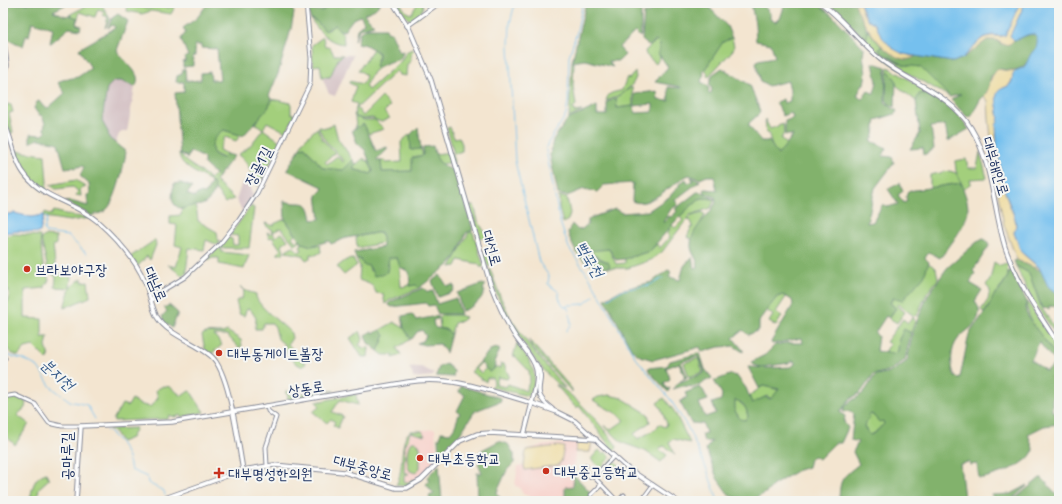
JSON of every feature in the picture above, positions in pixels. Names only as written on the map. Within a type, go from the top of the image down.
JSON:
[{"type":"street","name":"장골1길","points":[[152,300],[158,293],[185,277],[220,244],[252,201],[270,168],[310,84],[311,58],[306,3]]},
{"type":"street","name":"대선로","points":[[393,3],[407,26],[432,85],[492,289],[510,327],[532,358],[537,377],[532,403]]},
{"type":"street","points":[[407,26],[439,3]]},
{"type":"street","name":"대부해안로","points":[[821,3],[834,13],[852,34],[878,58],[946,99],[967,122],[984,155],[1003,240],[1009,256],[1033,308],[1059,345]]},
{"type":"street","points":[[3,36],[7,65],[3,92]]},
{"type":"street","name":"대남로","points":[[3,121],[8,131],[19,165],[29,180],[43,192],[88,214],[101,225],[138,269],[149,291],[157,316],[164,325],[208,354],[218,363],[223,373],[243,470]]},
{"type":"street","points":[[3,133],[8,131]]},
{"type":"street","points":[[149,291],[158,293]]},
{"type":"street","points":[[532,358],[540,374],[540,398],[555,411]]},
{"type":"street","name":"상동로","points":[[81,426],[172,422],[416,380],[432,379],[459,382],[532,403]]},
{"type":"street","name":"공마루길","points":[[3,397],[15,395],[34,404],[49,423],[62,426],[81,426],[76,501]]},
{"type":"street","points":[[524,435],[532,403],[555,411],[570,418],[584,428],[633,472],[677,501]]},
{"type":"street","points":[[266,406],[268,411],[276,417],[265,450],[267,466]]},
{"type":"street","points":[[581,438],[585,435],[584,428]]},
{"type":"street","name":"대부중앙로","points":[[157,501],[243,470],[267,466],[330,469],[352,473],[396,488],[405,488],[418,482],[453,447],[465,439],[490,432],[596,439]]},
{"type":"street","points":[[594,477],[614,456]]},
{"type":"street","points":[[586,466],[583,469],[591,477],[594,477],[618,501],[624,495]]},
{"type":"street","points":[[591,495],[601,485]]},
{"type":"street","points":[[644,501],[645,496],[653,485]]},
{"type":"shaded area","points":[[343,55],[353,55],[335,96],[329,94],[322,77],[330,77],[338,59]]},
{"type":"shaded area","points":[[114,81],[121,81],[135,87],[127,132],[122,132],[119,134],[115,145],[109,138],[108,132],[101,121],[107,88]]},
{"type":"shaded area","points":[[246,179],[248,180],[253,196],[243,212],[236,200],[241,185]]},
{"type":"shaded area","points":[[421,367],[434,373],[433,376],[413,378],[412,372],[409,368]]},
{"type":"shaded area","name":"대부초등학교","points":[[435,429],[437,460],[413,483],[406,486],[396,485],[401,473],[403,445],[407,433],[411,431]]},
{"type":"shaded area","name":"대부중고등학교","points":[[564,440],[592,442],[592,449],[590,452],[575,452],[573,486],[565,498],[542,501],[523,494],[519,487],[515,486],[518,466],[524,466],[526,450],[539,446],[564,443]]},
{"type":"green space","points":[[69,3],[53,11],[66,16],[69,15],[78,18],[76,24],[81,26],[80,30],[69,28],[50,43],[53,28],[32,22],[29,36],[26,36],[23,46],[5,38],[3,4]]},
{"type":"green space","points":[[92,3],[101,3],[110,19],[105,28],[108,17],[103,15],[104,11],[98,9],[95,17],[80,12],[78,18],[69,15]]},
{"type":"green space","points":[[129,3],[144,3],[143,7],[147,9],[159,5],[167,8],[171,7],[172,3],[177,3],[171,14],[151,11],[142,14],[127,11],[126,8]]},
{"type":"green space","points":[[208,3],[292,3],[294,13],[278,74],[269,96],[272,99],[268,108],[243,136],[224,130],[216,137],[214,141],[212,150],[214,154],[223,158],[227,154],[234,156],[218,177],[204,164],[204,158],[190,151],[187,159],[186,156],[180,154],[175,93],[184,92],[184,82],[176,82],[177,76],[182,74],[183,69],[185,69],[186,81],[201,80],[201,73],[210,72],[211,80],[220,80],[217,49],[201,48],[201,45],[195,45],[193,66],[183,67],[183,62],[186,61],[185,57],[188,56],[181,39],[186,32],[183,28],[197,18]]},
{"type":"green space","points":[[332,3],[381,3],[375,9],[364,14],[374,25],[359,29],[355,40],[357,29],[364,23],[361,16],[353,19],[344,31],[339,30],[335,25],[325,31],[317,22],[310,18],[308,9],[322,11]]},
{"type":"green space","points":[[396,3],[400,3],[406,12],[411,14],[418,3],[422,3],[423,7],[418,17],[410,20]]},
{"type":"green space","points":[[586,3],[641,3],[641,35],[640,37],[635,32],[619,47],[625,55],[619,61],[608,61],[613,67],[585,60],[572,62]]},
{"type":"green space","points":[[655,3],[705,3],[727,26],[732,38],[723,42],[703,72],[701,82],[707,85],[709,89],[708,93],[711,93],[712,89],[709,85],[712,75],[722,68],[750,85],[760,111],[759,114],[749,123],[749,126],[761,141],[769,141],[778,155],[793,135],[785,135],[785,121],[793,118],[791,113],[783,116],[776,102],[783,99],[784,103],[790,101],[790,90],[788,81],[768,86],[761,82],[756,63],[758,60],[775,57],[771,44],[756,41],[755,24],[751,3],[761,3],[770,13],[770,19],[775,22],[780,19],[784,7],[782,3],[817,3],[832,15],[864,48],[863,56],[866,73],[864,84],[862,85],[857,96],[862,99],[868,90],[874,93],[877,82],[873,63],[886,67],[885,102],[897,111],[895,114],[876,120],[874,135],[871,141],[887,148],[882,156],[892,157],[894,163],[875,188],[867,223],[873,222],[883,204],[888,207],[898,204],[888,189],[900,183],[903,191],[898,195],[904,203],[907,201],[906,197],[908,191],[961,183],[966,196],[968,210],[967,215],[952,242],[940,258],[929,252],[925,258],[929,262],[924,276],[902,301],[893,298],[890,303],[896,308],[889,318],[886,316],[875,333],[878,336],[876,351],[894,354],[898,351],[899,339],[904,329],[911,333],[905,360],[891,370],[873,375],[861,392],[849,400],[840,412],[845,416],[844,422],[848,428],[841,443],[835,443],[819,459],[813,456],[810,459],[808,467],[798,470],[772,486],[767,492],[752,500],[747,501],[729,495],[717,478],[706,449],[712,441],[704,442],[702,434],[706,433],[703,424],[691,423],[680,402],[687,397],[685,393],[699,387],[703,390],[708,400],[699,403],[705,417],[716,413],[712,403],[721,400],[722,394],[714,381],[732,374],[734,376],[736,375],[746,388],[752,403],[765,397],[771,399],[779,389],[763,386],[759,388],[748,367],[769,368],[790,367],[795,364],[793,361],[789,363],[762,367],[753,365],[751,362],[765,355],[775,345],[785,343],[803,343],[802,338],[772,344],[771,342],[793,305],[792,300],[783,295],[777,297],[759,322],[759,330],[748,335],[743,330],[733,338],[743,352],[734,346],[719,347],[702,352],[700,347],[653,360],[640,356],[632,350],[605,299],[621,290],[652,282],[668,270],[671,271],[669,277],[680,280],[684,266],[692,257],[694,268],[698,267],[691,247],[692,238],[697,227],[710,212],[716,202],[715,197],[705,193],[703,190],[717,190],[714,176],[707,176],[700,179],[689,175],[654,198],[646,202],[639,203],[632,201],[633,183],[604,185],[597,192],[584,189],[567,196],[558,194],[550,155],[553,140],[567,120],[597,106],[597,115],[607,115],[607,102],[616,98],[617,108],[633,106],[636,113],[653,112],[653,104],[634,106],[634,94],[657,91],[658,100],[669,101],[668,87],[681,88],[655,82],[668,67],[658,53],[660,45],[656,41],[649,46],[642,40],[644,13],[650,13]],"holes":[[[735,400],[746,408],[748,417],[745,420],[740,419],[735,411]]]},
{"type":"green space","points":[[827,3],[855,3],[867,30],[867,37],[864,39],[841,14]]},
{"type":"green space","points":[[118,14],[128,21],[117,50],[135,72],[137,82],[135,87],[121,81],[114,81],[107,88],[102,121],[108,132],[109,138],[126,152],[119,183],[110,206],[101,213],[92,216],[65,202],[70,201],[88,206],[87,195],[90,194],[89,184],[80,176],[84,167],[65,168],[58,143],[39,139],[30,142],[30,134],[43,135],[46,132],[44,130],[45,123],[42,116],[38,114],[34,108],[37,102],[39,101],[42,105],[48,108],[65,93],[58,83],[62,80],[78,77],[91,68],[79,49],[115,28],[113,25],[108,28],[112,18]]},
{"type":"green space","points":[[310,18],[317,22],[324,30],[329,30],[333,25],[336,26],[343,35],[344,44],[333,41],[324,36]]},
{"type":"green space","points":[[367,28],[386,28],[388,33],[391,32],[400,52],[403,51],[401,57],[378,68],[375,67],[379,57],[378,52],[364,44],[357,44],[360,32]]},
{"type":"green space","points":[[867,29],[881,46],[879,48],[880,52],[899,63],[920,67],[950,97],[890,63],[864,39],[866,39],[868,32]]},
{"type":"green space","points":[[1031,34],[1036,36],[1038,42],[1036,49],[1032,52],[1029,60],[1020,68],[1013,70],[1001,69],[991,76],[987,93],[980,100],[971,117],[967,117],[951,100],[961,94],[950,97],[920,67],[904,65],[883,54],[879,50],[881,46],[903,58],[910,59],[916,56],[953,62],[963,58],[987,40],[996,40],[1001,44],[1010,44],[1014,40]]},
{"type":"green space","points":[[323,37],[325,47],[330,47],[334,55],[343,55],[338,59],[330,77],[322,77],[320,65],[313,66],[312,45]]},
{"type":"green space","points":[[732,38],[734,46],[733,50],[708,77],[706,75],[708,73],[705,70],[723,41]]},
{"type":"green space","points":[[656,41],[660,45],[658,53],[660,57],[656,64],[646,55],[645,51]]},
{"type":"green space","points":[[414,48],[410,57],[412,59],[407,65],[406,76],[400,75],[396,71],[357,108],[363,116],[382,97],[390,106],[384,112],[390,118],[381,122],[372,118],[363,119],[354,116],[357,104],[351,102],[356,86],[349,83],[349,81],[363,84],[366,76],[362,72],[358,71],[373,49],[379,54],[375,66],[378,68],[373,72],[365,86],[368,90],[401,61],[406,52]]},
{"type":"green space","points":[[572,62],[574,62],[573,86],[576,105],[572,109],[574,109],[574,112],[582,111],[569,118]]},
{"type":"green space","points":[[888,67],[944,101],[921,93],[916,101],[896,85],[896,80],[887,72]]},
{"type":"green space","points":[[889,71],[896,80],[895,107],[889,104],[886,100],[887,73]]},
{"type":"green space","points":[[635,72],[636,77],[634,82],[628,89],[620,95],[606,101],[608,95],[622,90],[627,77],[629,79]]},
{"type":"green space","points":[[632,87],[633,106],[617,108],[616,98]]},
{"type":"green space","points":[[923,93],[944,102],[955,111],[969,129],[948,141],[945,125],[931,127],[934,149],[924,155],[923,148],[910,149],[920,133],[916,101],[919,94]]},
{"type":"green space","points":[[272,99],[291,103],[291,113],[295,115],[286,132],[267,122],[263,129],[255,123],[268,108]]},
{"type":"green space","points":[[7,104],[11,105],[13,112],[9,113],[13,132],[11,134],[3,117],[3,105],[7,106]]},
{"type":"green space","points":[[355,117],[364,120],[375,120],[384,129],[368,134],[364,125],[356,128]]},
{"type":"green space","points":[[765,119],[770,129],[783,124],[784,133],[781,139],[787,144],[779,155],[773,149],[769,134],[766,132]]},
{"type":"green space","points":[[334,124],[338,139],[353,160],[343,170],[323,168],[305,147],[300,148],[303,141],[317,128],[322,139],[335,153],[325,162],[327,164],[337,156],[343,162],[344,161],[325,140],[318,127],[327,128]]},
{"type":"green space","points":[[364,124],[376,151],[387,147],[387,150],[376,160],[381,161],[382,172],[412,171],[412,158],[423,155],[423,147],[433,146],[439,161],[457,173],[473,230],[466,233],[457,255],[450,264],[419,288],[416,285],[410,286],[409,272],[400,267],[397,258],[389,258],[387,272],[385,274],[374,276],[369,266],[363,265],[360,259],[356,259],[354,252],[383,247],[381,232],[346,238],[331,244],[329,241],[311,246],[302,243],[285,219],[284,201],[290,203],[304,203],[309,207],[312,220],[320,219],[317,195],[323,187],[287,170],[300,148],[305,147],[323,168],[343,170],[353,160],[356,164],[353,169],[371,174],[373,171],[365,150],[357,143],[352,130]]},
{"type":"green space","points":[[418,127],[421,149],[411,150],[410,135]]},
{"type":"green space","points":[[450,127],[454,138],[459,137],[462,144],[462,151],[454,154],[447,128]]},
{"type":"green space","points":[[263,129],[281,142],[258,186],[249,167],[238,155],[250,146]]},
{"type":"green space","points":[[223,130],[241,135],[236,141],[225,137],[219,150],[227,154],[223,158],[213,153],[212,142],[215,136]]},
{"type":"green space","points":[[410,134],[411,150],[421,149],[423,155],[413,157],[412,171],[382,172],[381,161],[385,160],[385,163],[402,162],[401,142]]},
{"type":"green space","points":[[16,151],[45,155],[47,183],[45,192],[27,176]]},
{"type":"green space","points":[[451,152],[454,162],[442,164],[435,157],[435,154]]},
{"type":"green space","points":[[980,152],[987,178],[970,179],[971,183],[964,189],[956,171],[955,161],[966,159],[968,168],[977,168]]},
{"type":"green space","points":[[179,153],[188,163],[210,179],[215,174],[218,177],[215,181],[234,199],[225,203],[217,191],[215,191],[213,182],[187,167],[180,158]]},
{"type":"green space","points":[[364,158],[366,161],[368,160],[373,171],[371,174],[353,169],[354,166]]},
{"type":"green space","points":[[950,171],[956,173],[961,183],[930,188],[930,175]]},
{"type":"green space","points":[[691,177],[700,181],[675,200],[678,205],[671,209],[663,222],[664,223],[669,216],[672,217],[677,211],[675,209],[697,192],[715,199],[699,199],[679,217],[650,251],[625,259],[616,260],[609,249],[590,251],[592,256],[608,262],[610,266],[608,268],[592,265],[577,254],[568,233],[572,224],[578,230],[582,229],[588,224],[588,219],[615,209],[622,213],[648,211],[669,197],[679,186],[679,184],[686,179],[688,183],[693,181]]},
{"type":"green space","points":[[76,180],[86,187],[80,189],[81,196],[76,195],[78,191],[73,187],[56,189],[50,185]]},
{"type":"green space","points":[[211,181],[214,187],[214,193],[204,204],[182,209],[173,202],[172,196],[174,184],[181,183],[192,187],[187,194],[194,197],[199,193],[205,194]]},
{"type":"green space","points":[[559,196],[567,198],[570,213],[568,220],[563,223],[559,208]]},
{"type":"green space","points":[[699,199],[715,199],[711,208],[690,215],[662,252],[651,260],[628,268],[608,268],[608,262],[590,253],[591,250],[609,249],[616,264],[625,263],[625,259],[650,251],[657,244],[660,248],[670,237],[667,234],[672,225],[675,228],[683,220],[679,217]]},
{"type":"green space","points":[[196,205],[198,221],[217,232],[218,240],[220,242],[218,245],[206,240],[204,250],[189,248],[186,272],[188,272],[183,276],[168,265],[176,267],[182,247],[175,245],[177,225],[170,224],[170,216],[181,215],[182,209]]},
{"type":"green space","points":[[474,205],[478,221],[492,244],[491,265],[488,267],[483,254],[490,252],[486,237],[479,239],[469,206]]},
{"type":"green space","points":[[251,206],[254,208],[249,248],[221,248],[221,252],[249,255],[244,269],[219,264],[219,258],[212,258],[210,260],[207,259],[228,237],[232,239],[233,245],[238,245],[238,236],[230,235]]},
{"type":"green space","points":[[54,211],[73,216],[90,218],[70,221],[44,217],[45,212],[51,215]]},
{"type":"green space","points":[[703,212],[705,215],[691,239],[687,237],[691,228],[693,227],[691,221],[687,220],[692,215]]},
{"type":"green space","points":[[285,219],[295,234],[292,237],[296,242],[299,239],[301,241],[295,245],[281,228],[273,232],[275,237],[282,233],[288,240],[282,244],[284,251],[282,255],[280,253],[279,255],[277,253],[281,250],[272,237],[269,238],[267,232],[271,234],[273,230],[266,226],[265,223],[274,226],[274,224]]},
{"type":"green space","points":[[381,232],[383,243],[357,248],[356,237]]},
{"type":"green space","points":[[469,232],[473,232],[484,267],[480,267],[479,264],[459,260],[456,266],[451,267]]},
{"type":"green space","points":[[15,234],[40,236],[43,265],[49,280],[45,288],[25,290],[25,318],[42,319],[42,337],[48,337],[46,346],[49,357],[47,360],[33,346],[25,348],[18,356],[11,353],[3,344],[3,325],[6,325],[6,313],[3,314],[3,301],[9,301],[9,290],[3,291],[3,236]]},
{"type":"green space","points":[[44,236],[56,237],[56,245],[53,245],[56,274],[71,275],[70,288],[55,287],[56,277],[48,270],[41,239]]},
{"type":"green space","points":[[983,239],[987,241],[989,246],[974,269],[973,271],[975,273],[970,283],[982,290],[975,301],[979,308],[979,313],[978,318],[973,325],[958,339],[953,347],[952,367],[955,377],[960,378],[969,334],[988,308],[994,295],[999,291],[1008,276],[1009,271],[1012,270],[1026,300],[1026,312],[1031,322],[1055,354],[1055,357],[1051,357],[1039,342],[1031,360],[1046,371],[1054,365],[1055,372],[1059,376],[1059,387],[1052,399],[1052,411],[1059,415],[1059,424],[1044,426],[1028,434],[1033,447],[1031,454],[1027,459],[1013,468],[984,478],[979,478],[977,464],[970,465],[969,462],[960,464],[964,498],[974,497],[975,501],[835,501],[839,500],[841,482],[845,475],[859,464],[853,452],[858,442],[851,440],[854,414],[850,411],[843,412],[845,406],[863,393],[876,375],[891,372],[907,361],[913,330],[928,295],[947,268],[977,242]],"holes":[[[872,414],[879,422],[883,421],[884,424],[875,433],[870,435],[864,427],[865,423],[870,419],[869,415]]]},
{"type":"green space","points":[[155,240],[156,245],[150,260],[147,256],[138,266],[130,257]]},
{"type":"green space","points":[[302,243],[311,246],[320,245],[321,252],[316,255],[310,254],[310,258],[306,260],[302,255],[286,252],[286,250],[293,246],[299,252],[302,250],[300,247]]},
{"type":"green space","points":[[393,257],[399,261],[401,287],[416,284],[419,288],[390,300],[385,304],[383,294],[376,293],[372,286],[359,280],[360,266],[356,259],[360,259],[369,266],[370,271],[389,268],[388,258]]},
{"type":"green space","points":[[353,259],[357,265],[344,275],[337,267],[346,260]]},
{"type":"green space","points":[[1017,260],[1042,271],[1048,286],[1059,296],[1059,307],[1049,306],[1049,309],[1042,308],[1029,273],[1016,266],[1014,261]]},
{"type":"green space","points":[[994,262],[1000,266],[1009,263],[1010,265],[1007,267],[1008,276],[984,313],[981,310],[988,300],[990,290],[986,285],[990,280]]},
{"type":"green space","points":[[928,263],[936,268],[938,279],[927,293],[917,315],[914,316],[898,304],[897,306],[905,312],[897,323],[889,318],[896,308],[890,303],[894,298],[924,276]]},
{"type":"green space","points":[[1016,266],[1029,273],[1041,307],[1059,334],[1059,338],[1033,302]]},
{"type":"green space","points":[[490,269],[500,296],[511,319],[532,349],[565,388],[548,375],[531,355],[516,332],[498,297],[488,271]]},
{"type":"green space","points":[[440,275],[447,286],[453,285],[455,288],[452,292],[438,297],[432,281]]},
{"type":"green space","points":[[82,278],[82,282],[88,281],[90,297],[64,308],[70,288]]},
{"type":"green space","points":[[482,284],[485,285],[483,290],[485,291],[479,301],[470,308],[462,311],[457,293]]},
{"type":"green space","points":[[423,288],[428,292],[433,291],[437,304],[456,298],[461,314],[438,314],[434,305],[428,306],[426,303],[392,307],[389,305],[390,302]]},
{"type":"green space","points":[[243,290],[256,294],[264,309],[291,333],[292,338],[288,344],[299,358],[306,363],[303,367],[295,363],[286,352],[285,345],[278,339],[275,327],[272,323],[264,323],[262,329],[255,329],[256,318],[250,309],[247,309],[244,316],[239,314],[236,301],[242,298]]},
{"type":"green space","points":[[783,295],[786,297],[776,312],[782,316],[776,326],[769,322],[773,315],[766,310],[777,297]]},
{"type":"green space","points":[[1026,300],[1059,349],[1059,363],[1051,357],[1053,358],[1055,354],[1032,322]]},
{"type":"green space","points":[[169,305],[178,313],[172,328],[164,322],[162,316],[167,311],[164,308]]},
{"type":"green space","points":[[412,314],[416,320],[438,316],[438,319],[433,320],[434,326],[436,328],[445,329],[451,334],[446,353],[440,344],[424,345],[417,343],[423,341],[426,336],[422,330],[417,332],[412,339],[410,338],[404,328],[402,316]]},
{"type":"green space","points":[[442,315],[458,315],[466,317],[461,321],[454,323],[451,334],[440,328],[439,318]]},
{"type":"green space","points":[[913,317],[915,321],[911,333],[909,331],[899,339],[898,352],[894,354],[885,352],[890,344],[886,342],[903,319],[908,323]]},
{"type":"green space","points":[[394,322],[404,328],[411,339],[397,348],[401,355],[393,358],[393,355],[383,355],[378,351],[385,335],[380,330]]},
{"type":"green space","points":[[380,330],[385,335],[378,351],[368,343],[365,335],[372,331],[373,333]]},
{"type":"green space","points":[[227,331],[241,340],[242,346],[239,348],[227,335],[214,335],[222,345],[212,353],[218,360],[205,350],[202,335],[205,333],[221,333]]},
{"type":"green space","points":[[360,331],[363,339],[359,345],[365,349],[367,347],[369,348],[368,357],[362,357],[350,338]]},
{"type":"green space","points":[[529,340],[572,389],[572,392],[531,346]]},
{"type":"green space","points":[[517,343],[533,368],[534,381],[528,396],[491,387],[494,384],[493,378],[487,378],[486,382],[471,372],[480,362],[481,363],[476,368],[481,373],[486,368],[489,372],[495,367],[500,368],[501,363],[504,364],[509,376],[507,379],[498,377],[496,385],[506,387],[508,384],[526,391],[530,379],[529,371],[515,356],[513,357]]},
{"type":"green space","points":[[496,348],[500,350],[496,358],[494,369],[489,372],[480,362],[490,350]]},
{"type":"green space","points":[[700,353],[705,369],[712,378],[694,387],[683,386],[673,389],[678,383],[704,373],[698,356],[681,362],[687,377],[680,381],[685,377],[679,363],[666,368],[670,379],[664,383],[667,389],[670,388],[668,392],[648,368],[667,366],[670,361]]},
{"type":"green space","points":[[698,358],[703,372],[689,377],[684,363]]},
{"type":"green space","points":[[446,364],[454,371],[453,377],[436,376],[439,367]]},
{"type":"green space","points":[[555,384],[573,397],[589,412],[617,446],[616,449],[613,450],[579,406],[576,408]]},
{"type":"green space","points":[[163,386],[170,387],[182,396],[189,391],[191,392],[204,412],[181,417],[181,415],[175,417],[169,415],[168,419],[113,420],[122,404],[128,406],[132,399],[139,404],[150,407],[158,398],[156,390]]},
{"type":"green space","points":[[461,386],[501,398],[501,401],[475,411],[456,440],[439,457],[438,438],[440,438],[441,432],[450,433],[453,430],[460,413],[457,411],[465,395],[459,392]]},
{"type":"green space","points":[[763,386],[779,390],[772,399],[767,396],[752,403],[749,396]]},
{"type":"green space","points":[[287,390],[292,395],[317,391],[334,391],[287,399],[288,396],[285,392]]},
{"type":"green space","points":[[356,394],[358,405],[340,400],[332,412],[343,416],[338,428],[333,425],[335,422],[331,419],[327,423],[313,412],[320,406],[316,402]]},
{"type":"green space","points":[[609,395],[622,398],[648,414],[650,422],[634,434],[638,439],[656,429],[659,424],[665,427],[667,424],[661,408],[657,403],[664,398],[674,411],[690,443],[673,439],[669,442],[675,454],[664,446],[658,449],[667,455],[661,462],[645,451],[623,443],[604,426],[612,429],[625,420],[593,400],[598,397]]},
{"type":"green space","points":[[16,397],[26,402],[25,408],[17,415],[29,424],[15,445],[3,433],[3,398]]},
{"type":"green space","points":[[737,400],[746,408],[748,417],[745,420],[740,419],[735,411],[734,401]]},
{"type":"green space","points":[[870,414],[879,421],[883,421],[884,424],[872,435],[869,435],[864,427]]},
{"type":"green space","points":[[136,428],[131,438],[121,442],[116,434],[109,429]]},
{"type":"green space","points":[[422,431],[425,436],[410,432]]},
{"type":"green space","points":[[410,432],[407,442],[405,442],[404,473],[408,473],[408,475],[404,475],[404,482],[409,482],[413,479],[415,481],[406,486],[396,485],[399,479],[404,440]]},
{"type":"green space","points":[[499,441],[508,444],[514,454],[514,463],[507,470],[497,492],[498,496],[505,501],[478,501],[477,473],[482,473],[478,463],[482,460],[490,461],[492,457],[490,455],[484,456],[480,451]]},
{"type":"green space","points":[[411,442],[417,442],[420,447],[420,468],[415,473],[410,471],[408,465],[407,452]]},
{"type":"green space","points":[[599,450],[603,454],[605,452],[611,457],[600,468],[591,459]]},
{"type":"green space","points":[[613,459],[622,468],[610,479],[602,470]]},
{"type":"green space","points":[[439,465],[442,501],[440,501],[439,498],[437,501],[431,501],[429,496],[434,494],[426,484],[429,481],[427,477]]},
{"type":"green space","points":[[46,473],[49,479],[39,488],[37,501],[30,501],[36,480],[38,477]]},
{"type":"green space","points":[[574,475],[591,493],[589,501],[542,501],[565,498],[565,487],[573,486]]},
{"type":"green space","points":[[1040,478],[1042,478],[1059,497],[1059,501],[1012,501]]},
{"type":"green space","points":[[1028,485],[1010,501],[993,501],[992,495],[1011,494]]},
{"type":"sand","points":[[855,3],[860,3],[863,14],[875,24],[880,33],[910,56],[916,56],[907,59],[898,57],[888,51],[870,32]]},
{"type":"sand","points":[[1020,3],[1025,3],[1010,36],[1014,40],[1010,44],[1004,45],[996,40],[987,40],[963,58],[983,38],[994,36],[1001,37]]},
{"type":"sand","points":[[998,69],[1008,71],[1016,70],[1009,85],[1003,88],[997,104],[999,122],[996,135],[1002,176],[1008,202],[1015,218],[1016,225],[1014,233],[1021,252],[1042,271],[1017,260],[1004,225],[996,184],[988,101],[984,96],[988,90],[993,75]]},
{"type":"sand","points":[[578,440],[592,442],[590,452],[575,452]]},
{"type":"sand","points":[[558,446],[564,447],[559,465],[525,470],[526,450]]},
{"type":"water","points":[[860,3],[1020,3],[1005,36],[992,35],[982,38],[963,58],[953,62],[903,54],[892,48],[882,37],[875,24],[867,19]]},
{"type":"water","points":[[1025,3],[1059,3],[1059,296],[1048,286],[1039,267],[1021,252],[1014,233],[1016,225],[1015,218],[1005,192],[997,146],[996,125],[999,114],[996,98],[997,94],[999,90],[1011,83],[1014,72],[1026,65],[1037,45],[1036,36],[1034,34],[1029,34],[1014,40],[1010,36]]},
{"type":"water","points":[[14,213],[31,217],[44,215],[40,232],[19,231],[3,233],[3,215]]},
{"type":"waterway","points":[[515,3],[510,23],[509,46],[515,161],[539,262],[549,276],[548,284],[559,292],[559,298],[563,305],[569,309],[571,324],[566,331]]},
{"type":"waterway","name":"뻑꾹천","points":[[583,3],[576,35],[569,56],[568,101],[566,115],[548,143],[546,150],[560,222],[569,248],[590,278],[635,357],[670,399],[688,428],[707,470],[718,501]]},
{"type":"waterway","points":[[44,216],[47,218],[44,230],[46,233],[68,236],[87,254]]},
{"type":"waterway","points":[[607,299],[622,290],[650,285],[663,278]]},
{"type":"waterway","points":[[566,307],[569,305],[584,304],[594,296]]},
{"type":"waterway","name":"분지천","points":[[3,350],[9,356],[23,359],[38,367],[51,387],[70,401],[87,405],[95,419]]},
{"type":"waterway","name":"분지천","points":[[106,430],[116,438],[123,447],[131,470],[147,477],[148,483],[164,491],[165,495]]},
{"type":"place","name":"브라보야구장","points":[[27,269]]},
{"type":"place","name":"대부동게이트볼장","points":[[219,353]]},
{"type":"place","name":"대부초등학교","points":[[420,458]]},
{"type":"place","name":"대부중고등학교","points":[[546,471]]},
{"type":"place","name":"대부명성한의원","points":[[219,473]]}]
